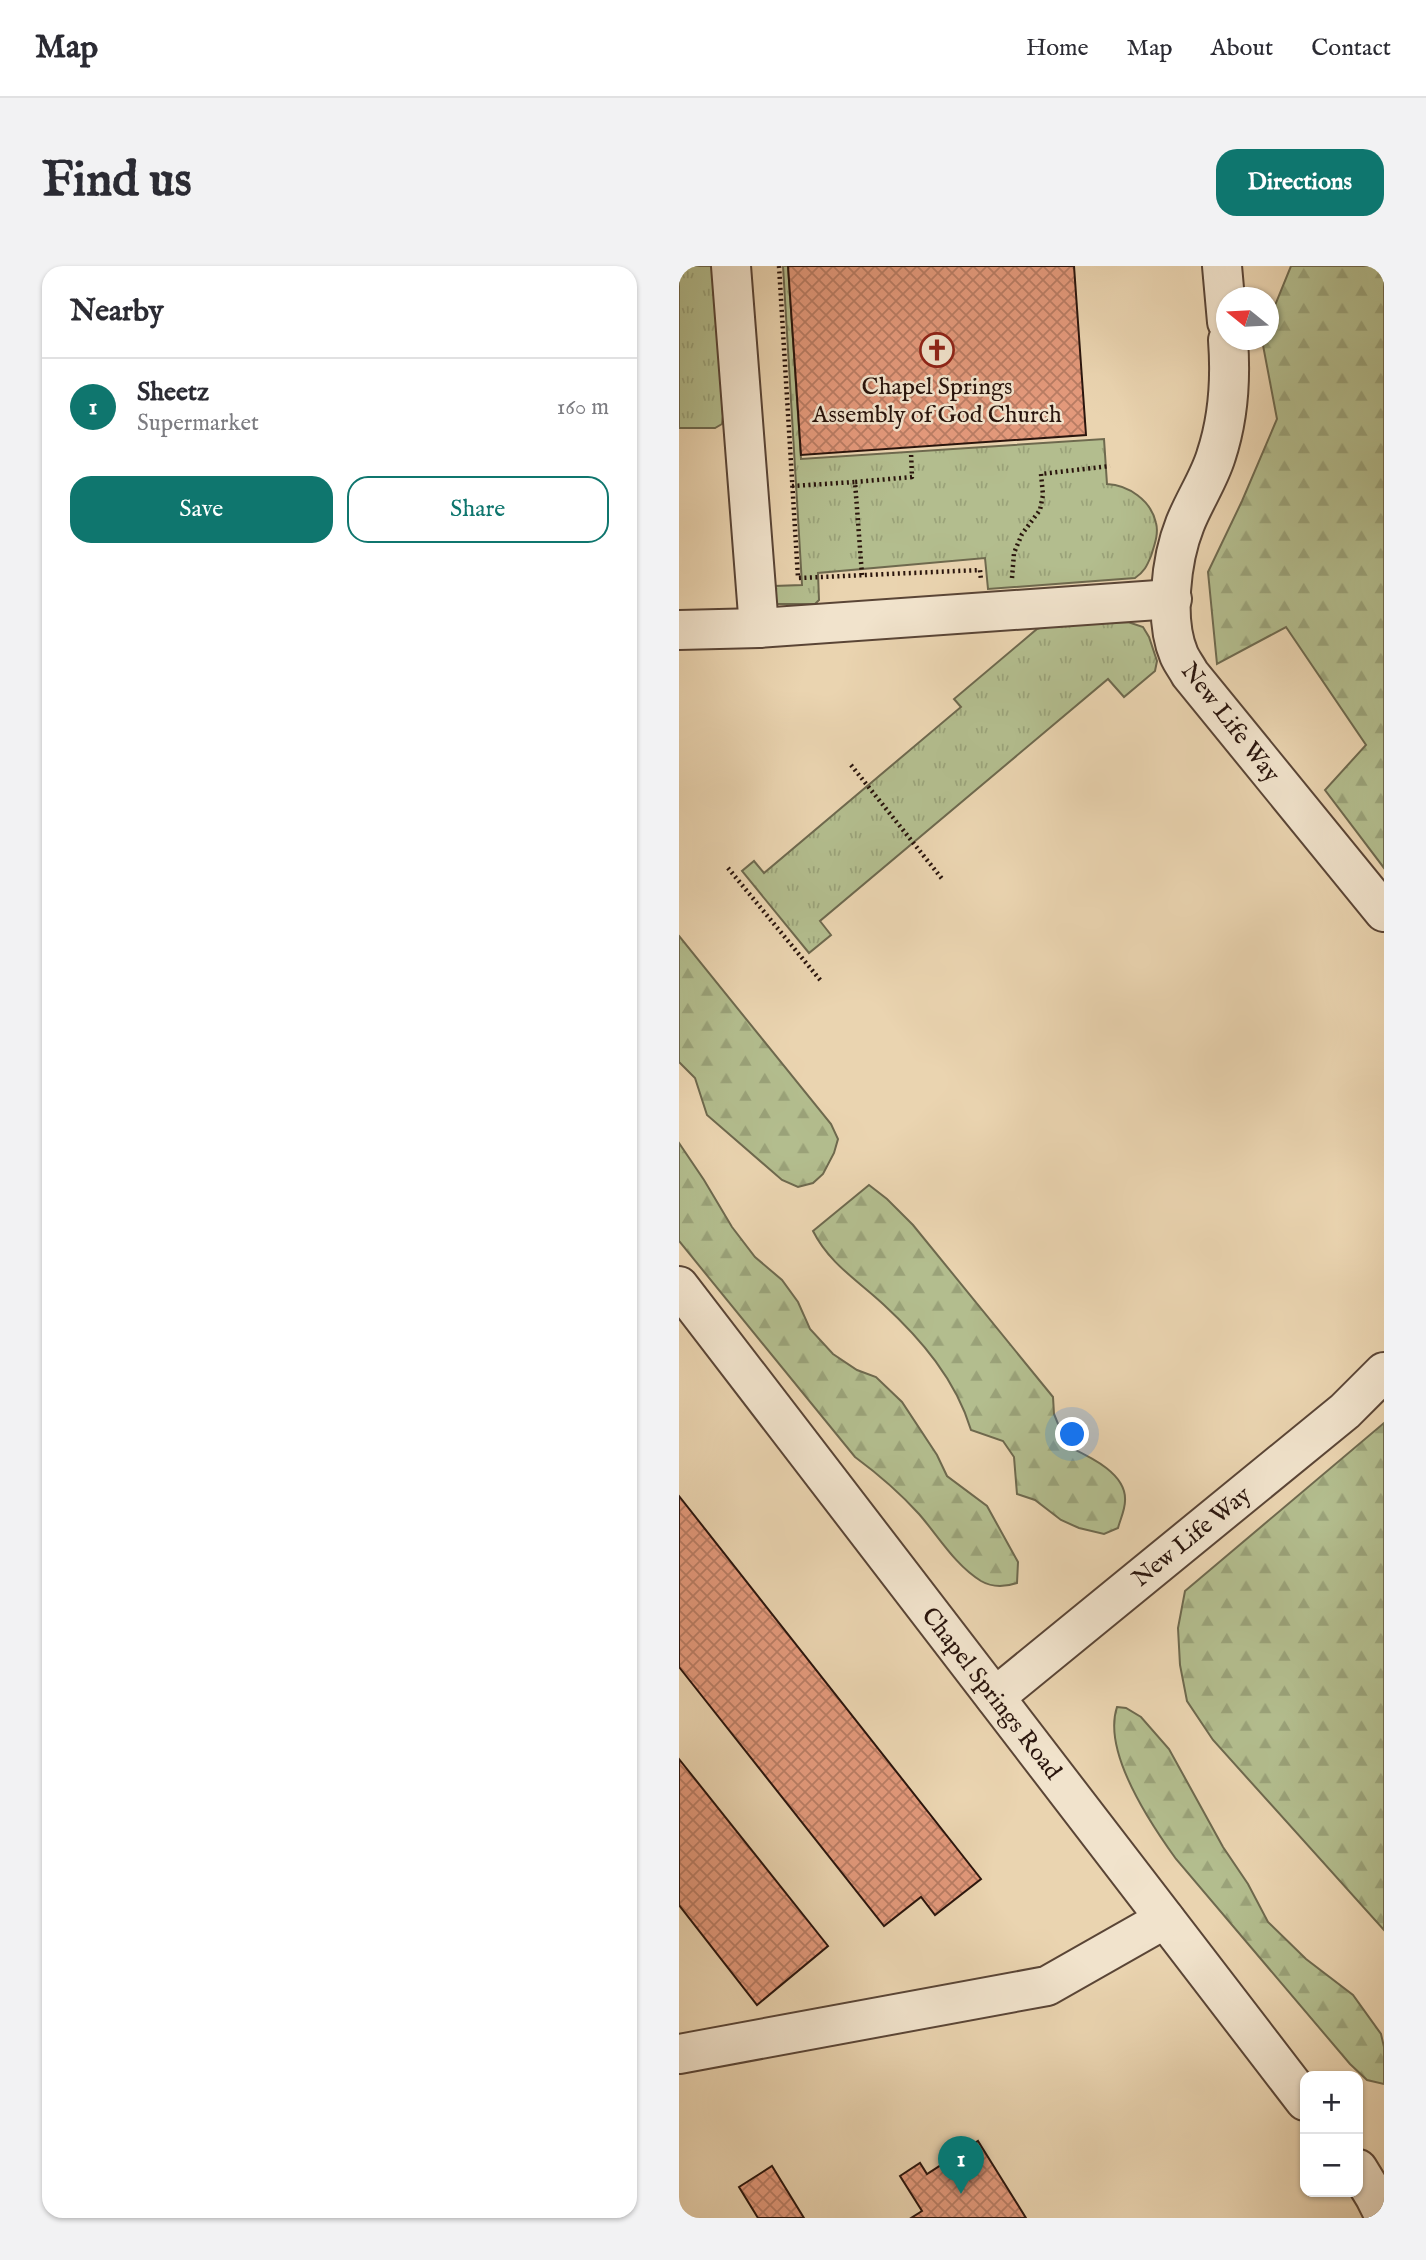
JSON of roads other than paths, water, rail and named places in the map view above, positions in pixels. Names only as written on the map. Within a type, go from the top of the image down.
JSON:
[{"type":"street","points":[[731,266],[759,628]]},
{"type":"street","points":[[1222,266],[1224,287]]},
{"type":"street","name":"New Life Way","points":[[1229,350],[1231,375],[1227,417],[1216,458],[1184,524],[1173,565],[1173,629],[1178,654],[1190,674],[1384,912]]},
{"type":"street","points":[[679,630],[759,628],[1172,599]]},
{"type":"street","name":"Chapel Springs Road","points":[[679,1286],[1300,2094]]},
{"type":"street","name":"New Life Way","points":[[995,1697],[1345,1411],[1384,1372]]},
{"type":"street","points":[[679,2054],[1047,1986],[1165,1919]]},
{"type":"street","points":[[1363,2177],[1384,2216]]},
{"type":"place","name":"Chapel Springs Assembly of God Church","points":[[937,350]]},
{"type":"place","name":"Sheetz","points":[[961,2194]]}]
